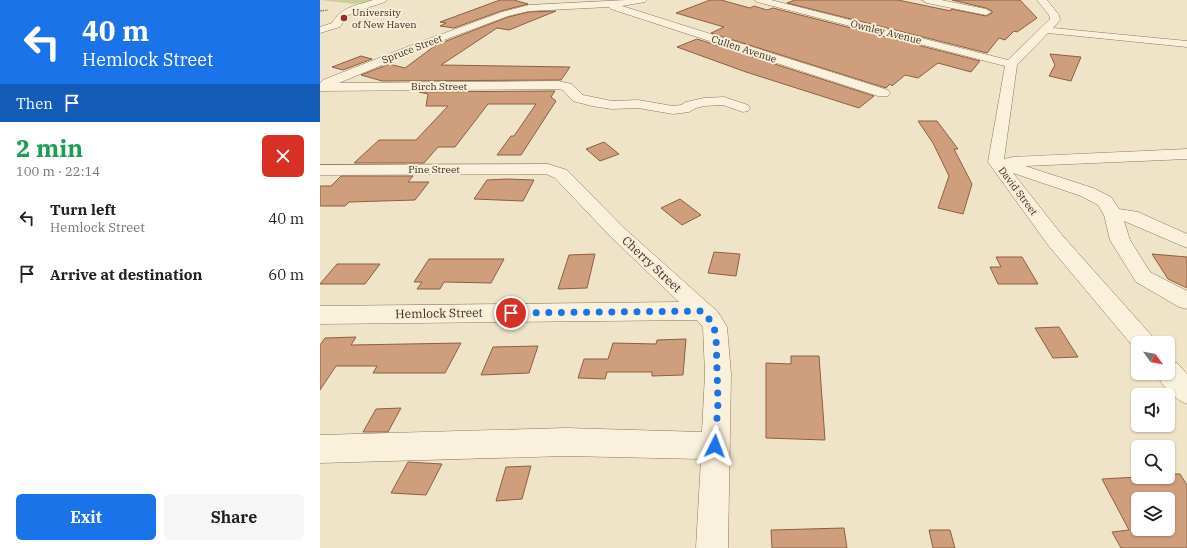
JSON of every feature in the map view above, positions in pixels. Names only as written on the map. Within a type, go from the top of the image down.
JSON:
[{"type":"street","points":[[320,30],[336,25],[339,18],[346,12],[382,0]]},
{"type":"street","name":"Spruce Street","points":[[320,87],[416,47],[505,14],[536,8],[628,3],[642,0]]},
{"type":"street","name":"Ownley Avenue","points":[[760,0],[1011,64]]},
{"type":"street","points":[[927,0],[986,12]]},
{"type":"street","points":[[1011,64],[1055,20],[1054,15],[1042,0]]},
{"type":"street","name":"Cullen Avenue","points":[[606,4],[883,93]]},
{"type":"street","points":[[1046,30],[1187,44]]},
{"type":"street","name":"David Street","points":[[1011,64],[996,162],[1055,240],[1138,336]]},
{"type":"street","name":"Birch Street","points":[[320,87],[558,85],[567,87],[578,98],[612,105],[638,104],[672,110],[704,102],[724,101],[743,108]]},
{"type":"street","points":[[996,162],[1187,154]]},
{"type":"street","points":[[996,162],[1053,179],[1087,192],[1105,201],[1113,215],[1120,240],[1143,277],[1187,301]]},
{"type":"street","name":"Pine Street","points":[[320,170],[548,169]]},
{"type":"street","name":"Cherry Street","points":[[548,169],[561,174],[617,232],[710,318],[715,327],[718,396],[712,548]]},
{"type":"street","points":[[1113,215],[1131,216],[1187,241]]},
{"type":"street","name":"Hemlock Street","points":[[320,315],[702,311]]},
{"type":"street","points":[[1175,378],[1187,392]]},
{"type":"street","points":[[320,449],[566,442],[715,446]]},
{"type":"green space","points":[[320,0],[374,0],[355,4]]},
{"type":"building","points":[[500,0],[514,0],[528,4],[501,11],[454,28],[440,26],[446,23],[440,22]]},
{"type":"building","points":[[710,0],[721,0],[750,8],[754,6],[767,10],[773,8],[980,61],[971,72],[938,63],[918,78],[905,75],[892,86],[890,84],[886,88],[711,33],[724,27],[676,13]]},
{"type":"building","points":[[795,0],[898,0],[951,11],[951,9],[986,16],[992,13],[992,11],[986,8],[952,0],[1020,0],[1037,18],[1017,32],[1014,31],[1005,40],[999,38],[987,53],[787,3]]},
{"type":"building","points":[[556,11],[509,30],[497,28],[441,65],[570,67],[561,80],[382,81],[361,75],[389,64],[405,68],[436,45],[508,17],[529,12]]},
{"type":"building","points":[[697,39],[874,96],[859,108],[746,72],[677,47]]},
{"type":"building","points":[[1050,54],[1081,57],[1071,81],[1049,76],[1055,65]]},
{"type":"building","points":[[361,56],[372,59],[343,70],[332,67]]},
{"type":"building","points":[[555,91],[551,97],[556,101],[521,155],[497,155],[511,136],[514,136],[536,104],[488,104],[455,147],[438,147],[424,163],[354,163],[379,140],[416,140],[448,106],[426,106],[428,94],[419,92]]},
{"type":"building","points":[[918,121],[937,121],[958,149],[954,149],[972,184],[963,214],[938,208],[949,176],[933,143]]},
{"type":"building","points":[[604,142],[619,154],[600,161],[586,149]]},
{"type":"building","points":[[341,176],[413,176],[408,182],[429,182],[415,200],[349,202],[345,206],[320,206],[320,186],[331,186]]},
{"type":"building","points":[[487,180],[534,180],[523,201],[474,199]]},
{"type":"building","points":[[680,199],[701,215],[682,225],[661,208]]},
{"type":"building","points":[[714,252],[740,254],[736,276],[708,273]]},
{"type":"building","points":[[595,254],[587,288],[558,289],[569,255]]},
{"type":"building","points":[[1152,254],[1187,257],[1187,288],[1168,279]]},
{"type":"building","points":[[996,257],[1022,257],[1038,284],[998,284],[990,267],[1001,267]]},
{"type":"building","points":[[429,259],[504,259],[491,283],[444,282],[440,289],[417,289],[422,282],[414,282]]},
{"type":"building","points":[[337,264],[380,264],[365,284],[320,284]]},
{"type":"building","points":[[1059,327],[1078,357],[1053,358],[1035,328]]},
{"type":"building","points":[[356,337],[351,345],[461,343],[445,373],[373,373],[377,366],[336,366],[320,390],[320,345],[325,338]]},
{"type":"building","points":[[686,339],[683,375],[652,376],[652,372],[607,372],[605,379],[578,378],[584,359],[608,359],[613,343],[656,344],[657,340]]},
{"type":"building","points":[[538,346],[529,373],[481,375],[493,347]]},
{"type":"building","points":[[791,356],[819,356],[825,440],[766,438],[766,363],[791,364]]},
{"type":"building","points":[[401,408],[388,432],[363,432],[376,409]]},
{"type":"building","points":[[408,462],[442,464],[426,495],[391,493]]},
{"type":"building","points":[[531,466],[522,499],[496,501],[506,467]]},
{"type":"building","points":[[1175,474],[1180,474],[1187,485],[1187,548],[1121,548],[1112,532],[1129,530],[1102,479],[1131,477],[1131,484],[1175,484]]},
{"type":"building","points":[[844,528],[847,548],[772,548],[771,530]]},
{"type":"building","points":[[929,530],[950,530],[955,548],[933,548]]},
{"type":"place","name":"University of New Haven","points":[[344,18]]},
{"type":"route","points":[[511,313],[702,311],[710,318],[715,327],[716,336],[718,403],[715,446]]}]
